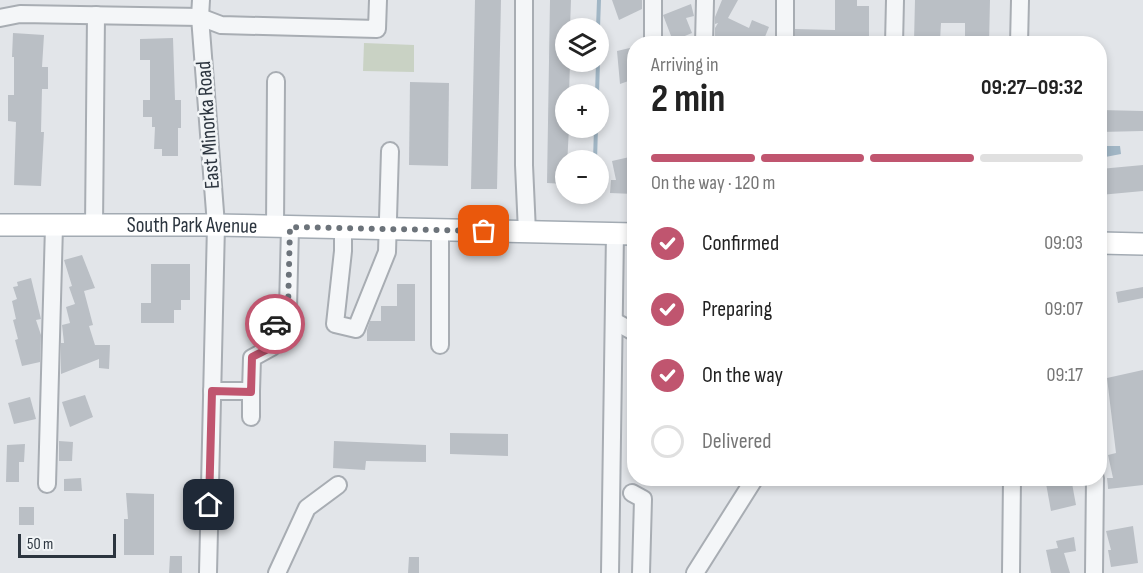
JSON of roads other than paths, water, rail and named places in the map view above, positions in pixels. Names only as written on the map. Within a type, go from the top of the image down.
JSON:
[{"type":"main road","name":"South Park Avenue","points":[[0,225],[216,225],[625,233]]},
{"type":"main road","points":[[1107,243],[1143,244]]},
{"type":"street","name":"East Minorka Road","points":[[201,0],[200,17],[216,225],[208,573]]},
{"type":"street","points":[[0,18],[20,14],[200,17],[221,25],[377,29],[378,0]]},
{"type":"street","points":[[524,0],[524,165],[527,232]]},
{"type":"street","points":[[653,0],[653,36]]},
{"type":"street","points":[[704,36],[705,0]]},
{"type":"street","points":[[785,0],[785,36]]},
{"type":"street","points":[[894,36],[895,0]]},
{"type":"street","points":[[1019,36],[1020,0]]},
{"type":"street","points":[[94,226],[96,15]]},
{"type":"street","points":[[251,417],[252,357],[272,347],[275,324],[288,309],[276,81]]},
{"type":"street","points":[[343,228],[343,251],[334,324],[356,329],[387,252],[390,151]]},
{"type":"street","points":[[47,484],[54,226]]},
{"type":"street","points":[[440,230],[440,345]]},
{"type":"street","points":[[610,573],[614,321],[625,233]]},
{"type":"street","points":[[614,321],[627,328]]},
{"type":"street","points":[[212,391],[251,392]]},
{"type":"street","points":[[277,573],[307,508],[338,485]]},
{"type":"street","points":[[611,497],[637,486],[643,499],[641,573]]},
{"type":"street","points":[[695,573],[750,486]]},
{"type":"street","points":[[1011,573],[1012,486]]},
{"type":"street","points":[[1094,573],[1095,486]]},
{"type":"water","points":[[1107,146],[1120,146],[1121,154],[1107,157]]},
{"type":"waterway","points":[[598,18],[599,0]]},
{"type":"waterway","points":[[597,84],[598,72]]},
{"type":"waterway","points":[[595,150],[596,138]]}]
